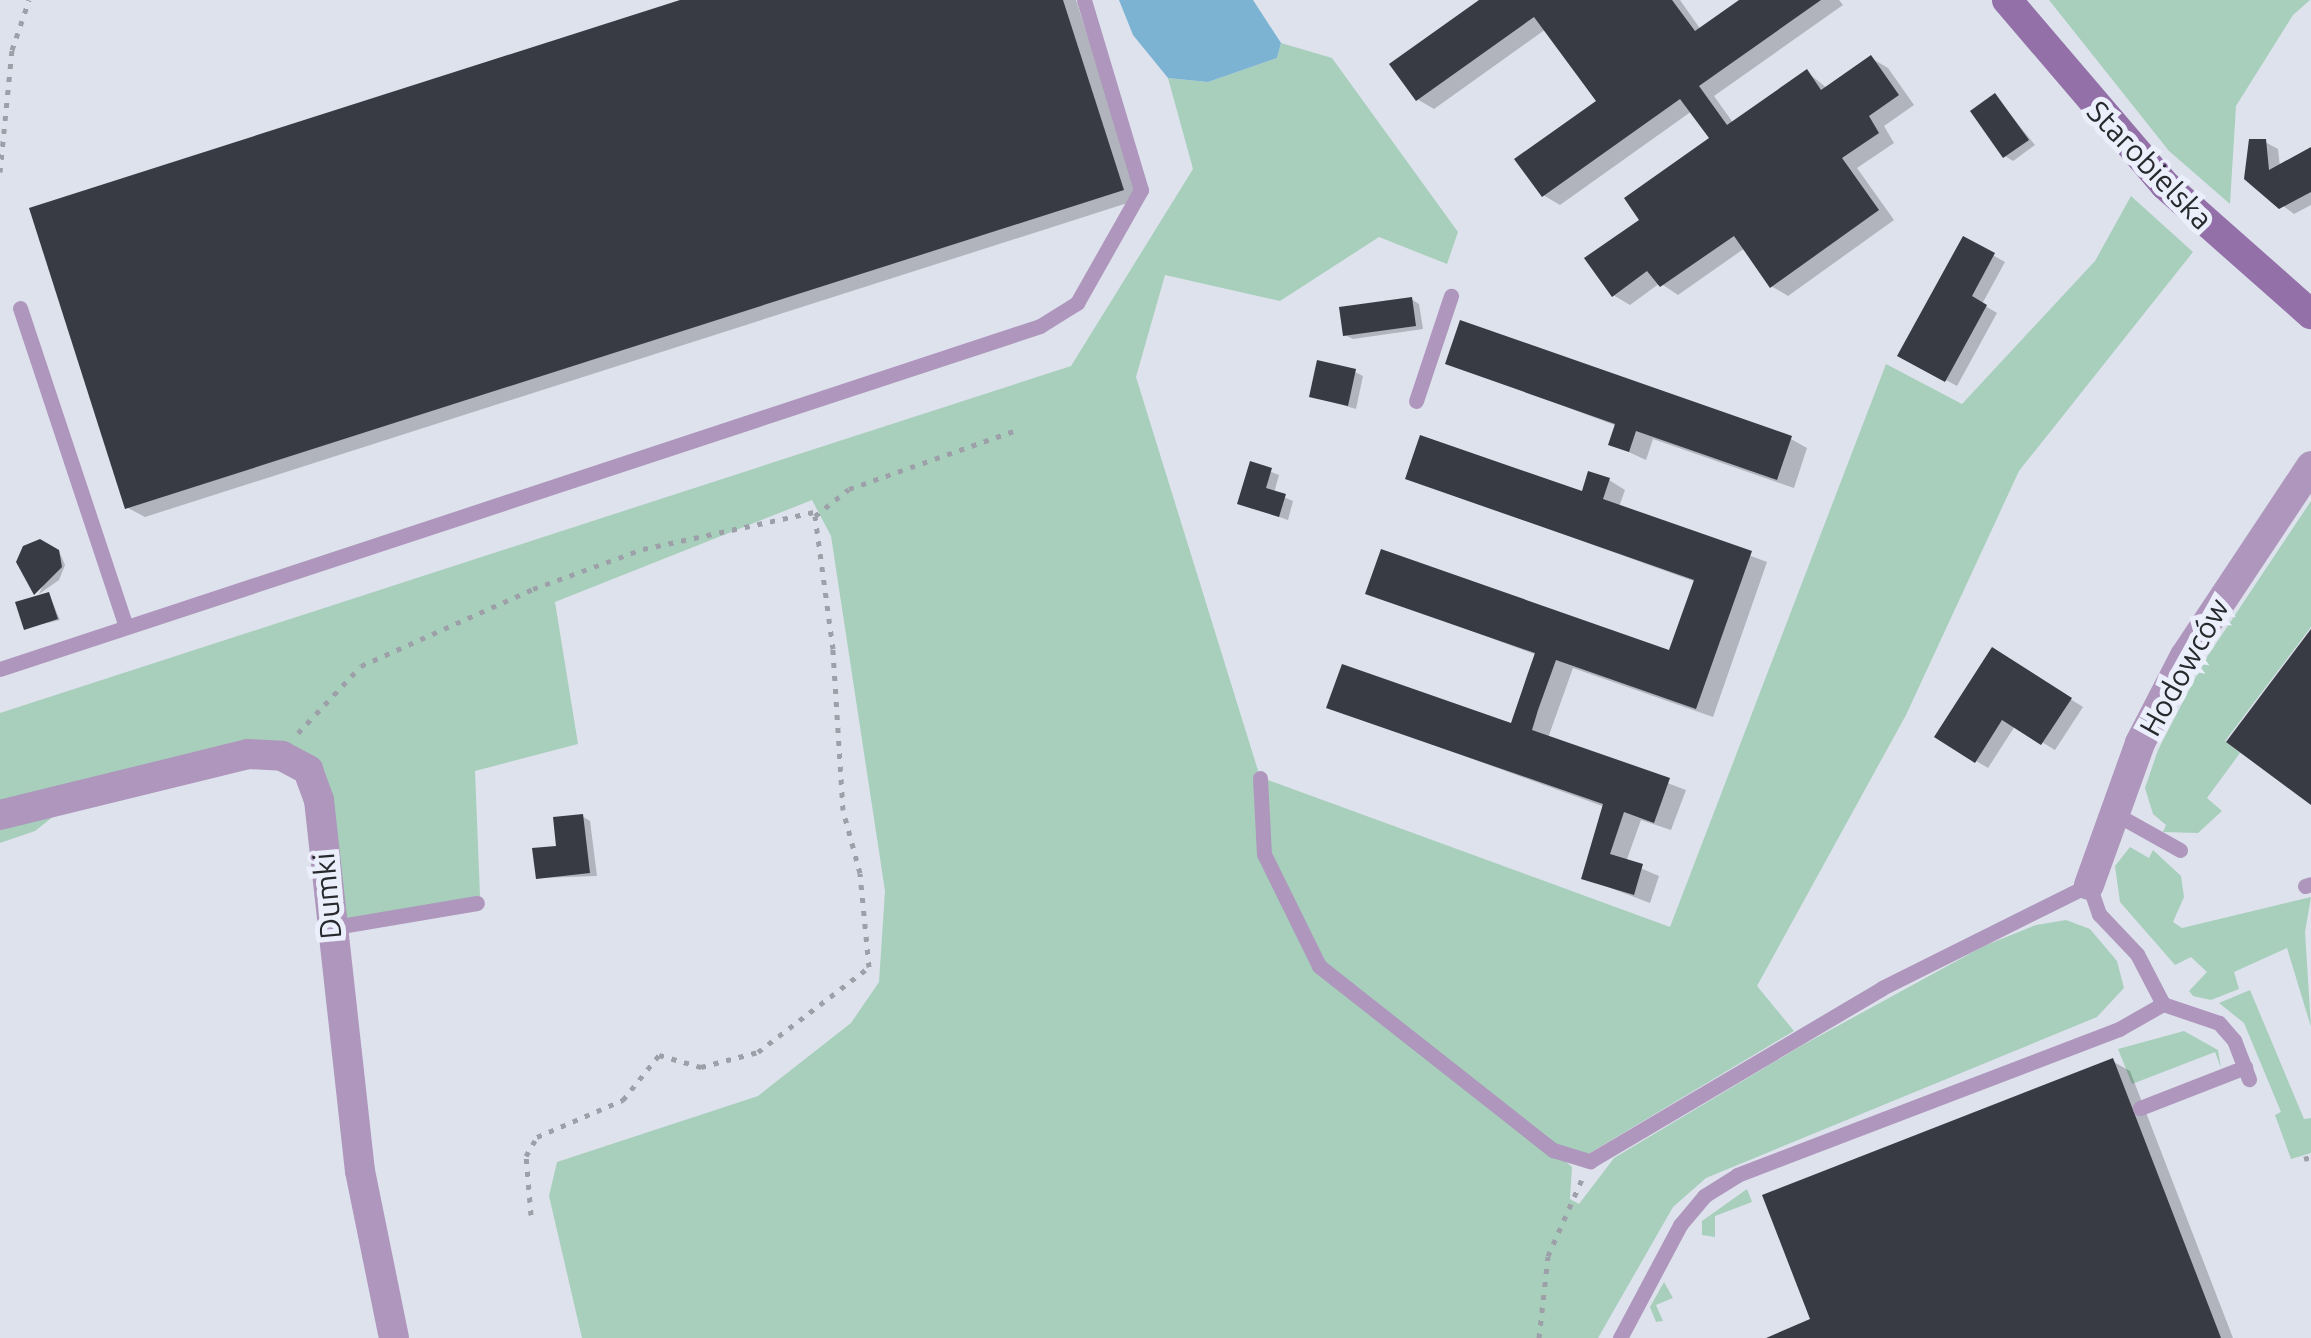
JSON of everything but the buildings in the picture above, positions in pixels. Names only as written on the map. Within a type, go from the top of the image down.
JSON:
[{"type":"street","name":"Starobielska","points":[[2007,0],[2166,185],[2311,314]]},
{"type":"street","name":"Hodowców","points":[[2089,885],[2112,812],[2185,656],[2311,466]]},
{"type":"street","points":[[0,815],[248,754],[282,756]]},
{"type":"street","name":"Dumki","points":[[282,756],[308,770],[315,784],[360,1172],[394,1338]]},
{"type":"lane","points":[[0,669],[1040,326],[1077,302],[1141,190],[1084,0]]},
{"type":"lane","points":[[1416,401],[1451,296]]},
{"type":"lane","points":[[20,308],[126,627]]},
{"type":"lane","points":[[1260,778],[1264,854],[1319,966],[1553,1150],[1590,1162],[1882,988],[2089,885],[2099,914],[2137,954],[2163,1004],[2220,1023],[2247,1073],[2140,1108]]},
{"type":"lane","points":[[2112,812],[2180,850]]},
{"type":"lane","points":[[329,928],[476,903]]},
{"type":"lane","points":[[1620,1338],[1680,1225],[1704,1196],[1738,1175],[2119,1028],[2163,1004]]},
{"type":"path","points":[[0,172],[12,50],[29,0]]},
{"type":"path","points":[[282,756],[322,702],[361,666],[439,629],[643,549],[819,511],[849,489],[1020,429]]},
{"type":"path","points":[[531,1215],[526,1156],[537,1137],[623,1100],[659,1055],[701,1067],[758,1052],[869,967],[860,873],[843,810],[819,511]]},
{"type":"path","points":[[1539,1338],[1548,1256],[1590,1162]]},
{"type":"green space","points":[[2049,0],[2310,0],[2293,15],[2236,106],[2230,204],[2169,151]]},
{"type":"green space","points":[[1281,43],[1332,58],[1458,232],[1447,264],[1379,237],[1280,301],[1165,275],[1136,377],[1260,777],[1670,927],[1886,364],[1962,404],[2095,261],[2131,196],[2193,252],[2019,471],[1906,715],[1757,986],[1794,1031],[1588,1154],[1555,1152],[1572,1167],[1570,1199],[1579,1204],[1614,1158],[1801,1046],[1984,946],[2036,925],[2066,920],[2090,929],[2117,961],[2124,988],[2097,1017],[1706,1178],[1673,1207],[1598,1338],[582,1338],[549,1196],[557,1162],[758,1096],[851,1023],[879,982],[885,891],[831,536],[812,500],[555,602],[578,744],[475,771],[480,896],[340,920],[300,756],[0,806],[0,713],[1071,366],[1193,169],[1168,78],[1208,82],[1277,58]]},
{"type":"green space","points":[[2311,501],[2311,627],[2225,741],[2240,753],[2207,798],[2222,811],[2198,833],[2163,832],[2166,825],[2153,814],[2145,788],[2158,750],[2203,663]]},
{"type":"green space","points":[[54,816],[35,831],[0,843],[0,823]]},
{"type":"green space","points":[[2130,847],[2149,858],[2153,850],[2181,876],[2184,897],[2173,922],[2182,928],[2311,897],[2305,932],[2311,1027],[2287,948],[2234,972],[2239,989],[2211,1000],[2193,996],[2189,991],[2207,972],[2191,957],[2175,965],[2120,902],[2115,866]]},
{"type":"green space","points":[[2250,990],[2304,1119],[2311,1118],[2311,1153],[2291,1159],[2275,1115],[2281,1112],[2244,1023],[2219,1003]]},
{"type":"green space","points":[[2184,1031],[2218,1050],[2221,1068],[2215,1052],[2132,1084],[2118,1049]]},
{"type":"green space","points":[[1747,1189],[1752,1202],[1715,1216],[1715,1237],[1702,1235],[1702,1221]]},
{"type":"green space","points":[[1664,1282],[1673,1298],[1656,1305],[1663,1321],[1656,1322],[1650,1307]]},
{"type":"water","points":[[1119,0],[1253,0],[1281,43],[1277,58],[1208,82],[1168,78],[1133,35]]}]
